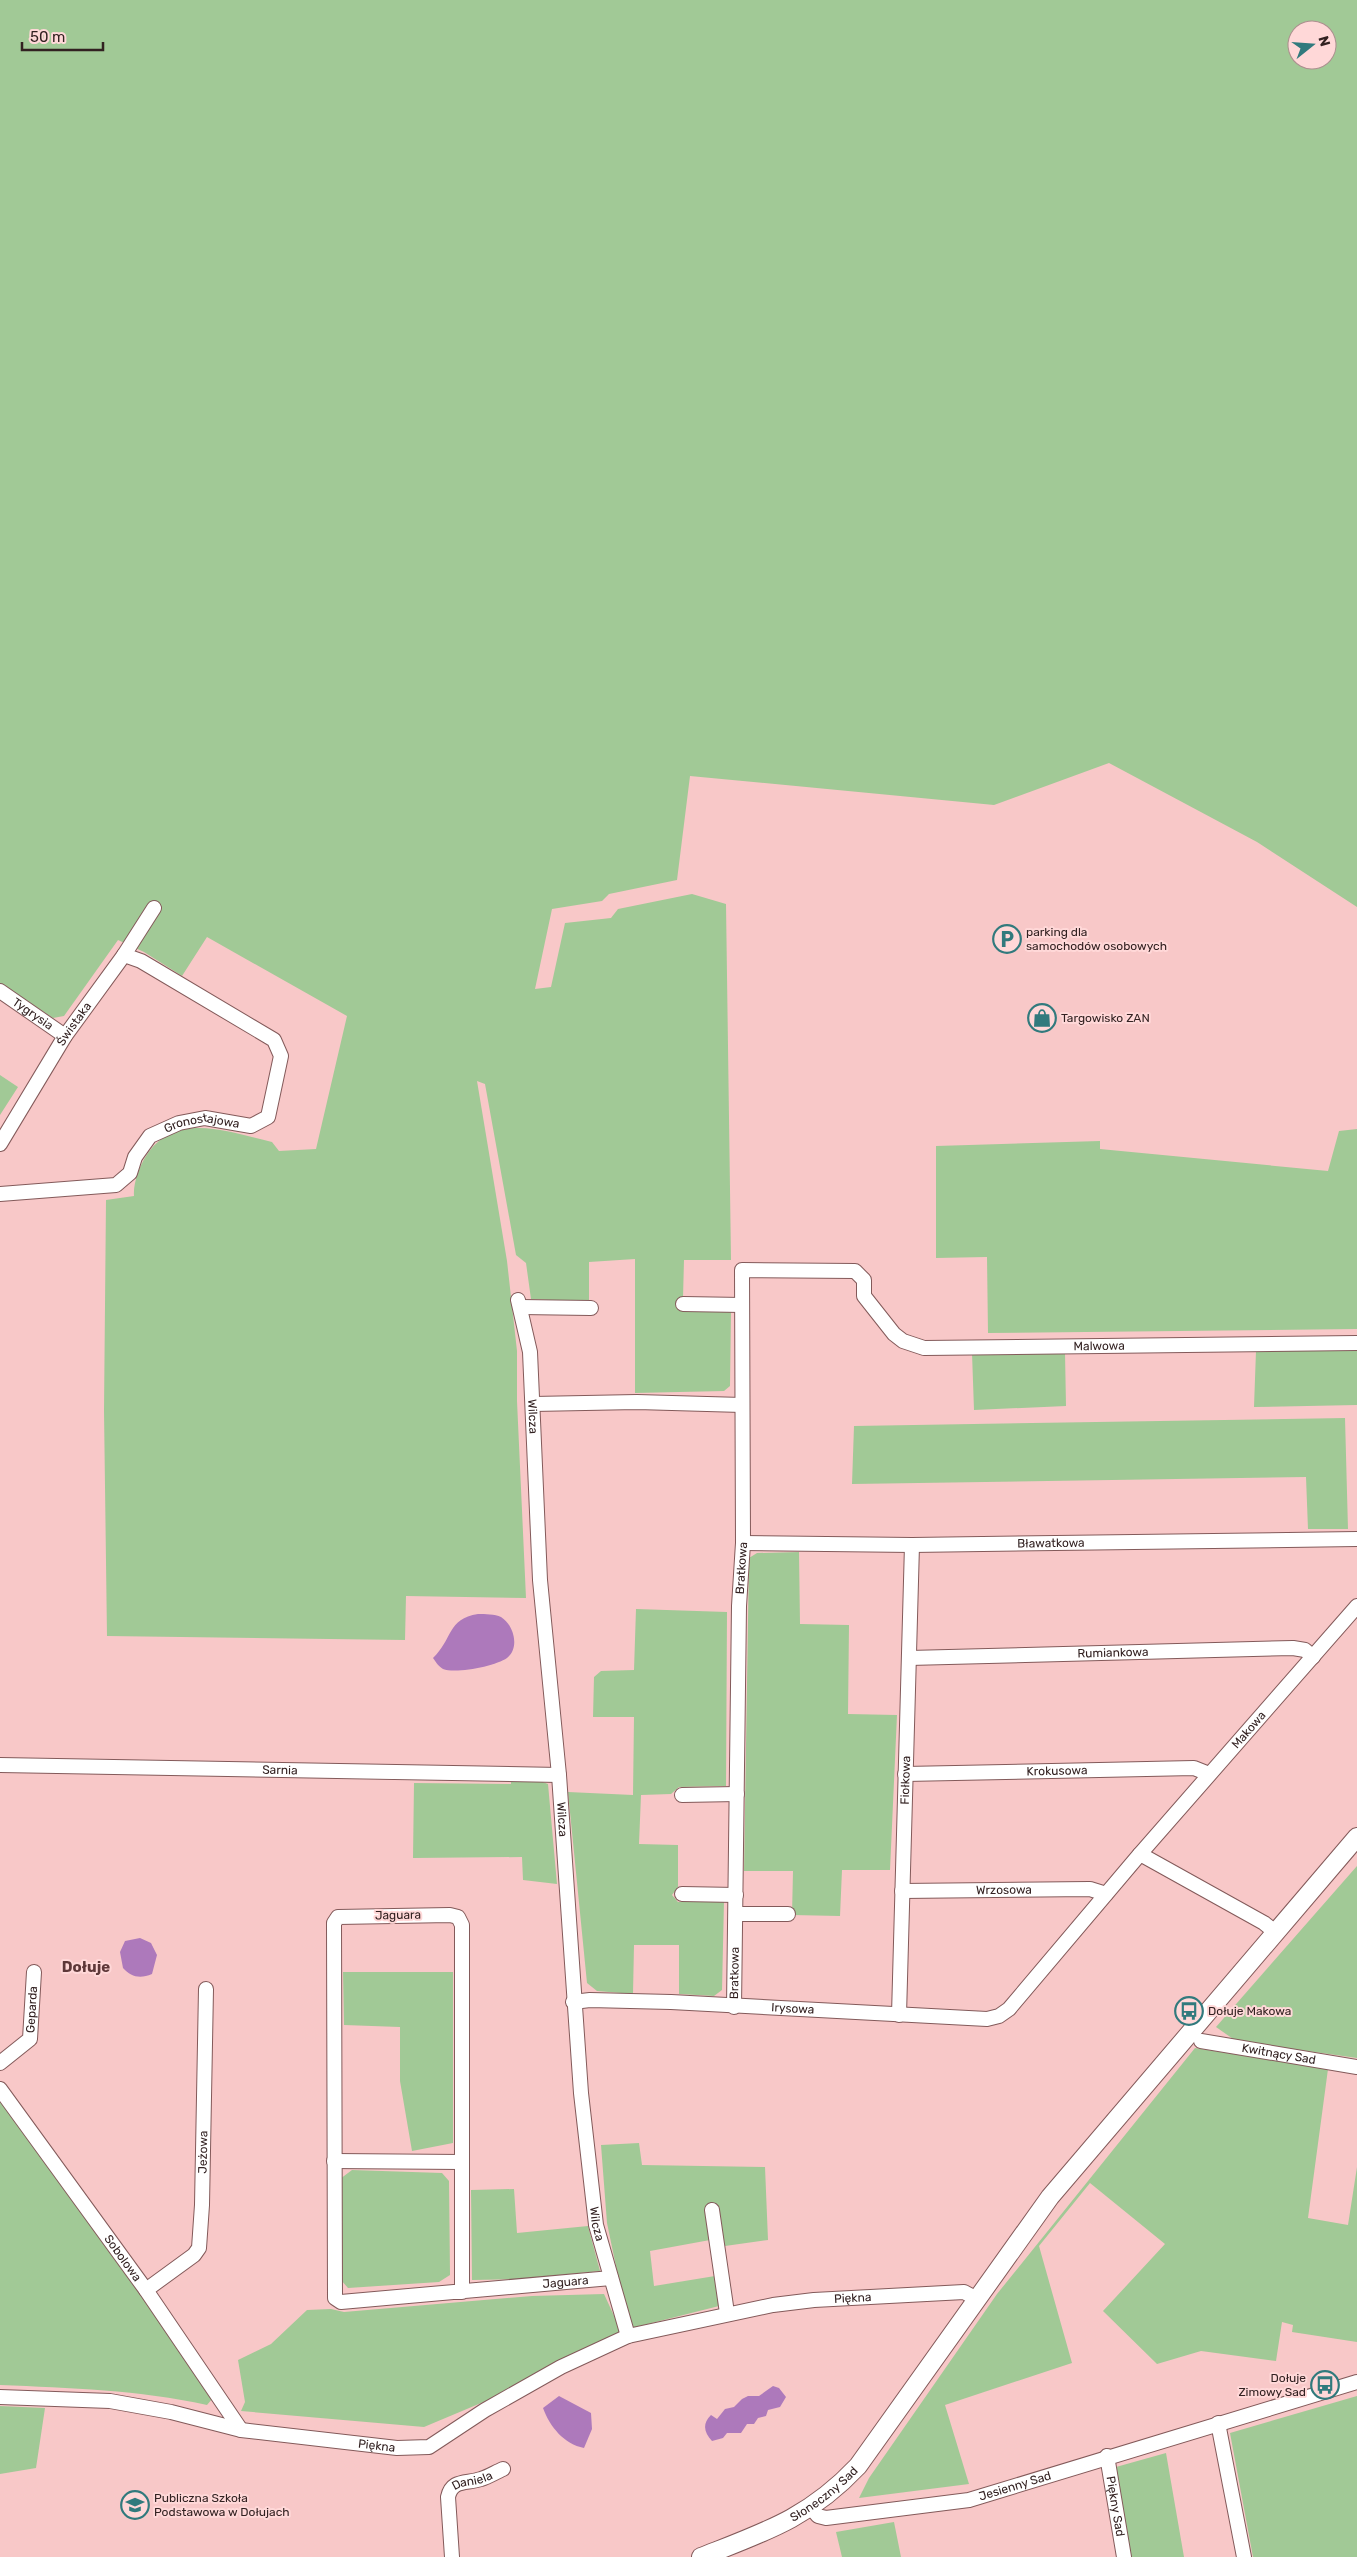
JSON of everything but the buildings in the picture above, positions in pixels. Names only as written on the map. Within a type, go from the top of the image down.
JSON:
[{"type":"main road","name":"Słoneczny Sad","points":[[701,2557],[768,2531],[811,2508],[837,2488],[858,2466],[1063,2181],[1357,1837]]},
{"type":"street","name":"Świstaka","points":[[0,1144],[65,1036],[124,955],[154,908]]},
{"type":"street","name":"Gronostajowa","points":[[0,1194],[116,1185],[130,1172],[135,1157],[150,1136],[179,1122],[205,1118],[251,1126],[268,1117],[281,1056],[274,1040],[141,961],[124,955]]},
{"type":"street","name":"Tygrysia","points":[[0,991],[65,1036]]},
{"type":"street","name":"Bratkowa","points":[[734,2007],[737,1914],[739,1606],[743,1544],[742,1270],[855,1271],[864,1280],[864,1296]]},
{"type":"street","name":"Malwowa","points":[[864,1296],[894,1334],[903,1341],[924,1348],[1357,1343]]},
{"type":"street","name":"Wilcza","points":[[591,1308],[520,1303],[530,1352],[540,1580],[559,1775],[573,2002],[581,2093],[596,2225],[628,2336]]},
{"type":"street","points":[[683,1304],[742,1305]]},
{"type":"street","points":[[533,1404],[637,1402],[742,1405]]},
{"type":"street","name":"Bławatkowa","points":[[743,1544],[912,1545],[1357,1539]]},
{"type":"street","name":"Fiołkowa","points":[[899,2015],[912,1545]]},
{"type":"street","name":"Makowa","points":[[1009,2009],[1209,1774],[1357,1606]]},
{"type":"street","name":"Rumiankowa","points":[[909,1658],[1292,1648],[1305,1650],[1312,1657]]},
{"type":"street","name":"Sarnia","points":[[0,1765],[559,1775]]},
{"type":"street","name":"Krokusowa","points":[[905,1774],[1194,1768],[1209,1774]]},
{"type":"street","points":[[682,1795],[737,1794]]},
{"type":"street","points":[[1140,1854],[1264,1923],[1275,1932]]},
{"type":"street","name":"Wrzosowa","points":[[902,1891],[1090,1889],[1106,1894]]},
{"type":"street","points":[[682,1894],[736,1895]]},
{"type":"street","points":[[737,1914],[788,1914]]},
{"type":"street","name":"Jaguara","points":[[462,2292],[462,1925],[458,1917],[450,1915],[338,1917],[334,1923],[335,2298],[341,2302],[462,2292],[611,2278]]},
{"type":"street","name":"Geparda","points":[[0,2063],[30,2039],[34,1972]]},
{"type":"street","name":"Jeżowa","points":[[146,2290],[194,2255],[198,2248],[202,2205],[206,1989]]},
{"type":"street","name":"Irysowa","points":[[573,2002],[590,2000],[672,2002],[734,2007],[987,2019],[998,2016],[1009,2009]]},
{"type":"street","name":"Kwitnący Sad","points":[[1201,2041],[1357,2066]]},
{"type":"street","name":"Sobolowa","points":[[0,2089],[146,2290],[240,2430]]},
{"type":"street","points":[[334,2161],[462,2162]]},
{"type":"street","points":[[712,2210],[727,2313]]},
{"type":"street","name":"Piękna","points":[[0,2397],[110,2401],[171,2412],[240,2430],[397,2448],[429,2447],[510,2396],[561,2367],[628,2336],[727,2313],[814,2300],[964,2292],[977,2299]]},
{"type":"street","name":"Jesienny Sad","points":[[811,2508],[818,2516],[826,2518],[945,2504],[988,2494],[1107,2456],[1357,2382]]},
{"type":"street","points":[[1218,2423],[1244,2557]]},
{"type":"street","name":"Piękny Sad","points":[[1107,2456],[1124,2557]]},
{"type":"street","name":"Daniela","points":[[452,2557],[448,2497],[450,2489],[460,2482],[481,2479],[503,2469]]},
{"type":"green space","points":[[0,0],[1357,0],[1357,907],[1257,842],[1109,763],[994,805],[690,776],[677,880],[609,894],[602,901],[552,909],[535,989],[551,987],[565,923],[611,918],[618,909],[692,894],[726,904],[731,1260],[684,1260],[683,1298],[731,1311],[730,1386],[724,1391],[635,1393],[635,1259],[589,1262],[589,1302],[531,1299],[526,1263],[516,1255],[485,1084],[477,1081],[507,1261],[517,1351],[517,1401],[526,1598],[406,1596],[405,1640],[107,1636],[104,1411],[106,1200],[134,1196],[137,1176],[146,1156],[158,1142],[172,1133],[187,1129],[221,1130],[272,1142],[279,1151],[316,1149],[347,1016],[207,937],[182,976],[144,952],[118,940],[64,1016],[53,1018],[0,983]]},
{"type":"green space","points":[[0,1075],[18,1087],[0,1115]]},
{"type":"green space","points":[[1357,1129],[1357,1329],[988,1333],[987,1257],[936,1258],[936,1146],[1100,1141],[1100,1149],[1328,1171],[1339,1131]]},
{"type":"green space","points":[[1357,1349],[1357,1405],[1254,1407],[1256,1351]]},
{"type":"green space","points":[[972,1353],[1065,1353],[1066,1406],[974,1410]]},
{"type":"green space","points":[[1345,1418],[1348,1529],[1308,1529],[1306,1477],[852,1484],[854,1426]]},
{"type":"green space","points":[[799,1552],[800,1624],[849,1625],[848,1714],[897,1715],[890,1870],[842,1870],[840,1916],[792,1915],[793,1871],[744,1871],[749,1558],[757,1553]]},
{"type":"green space","points":[[636,1609],[727,1612],[726,1786],[679,1787],[671,1794],[641,1795],[639,1844],[678,1845],[678,1887],[672,1895],[678,1902],[724,1901],[722,1990],[714,1996],[679,1994],[679,1945],[634,1945],[633,1994],[597,1991],[587,1983],[568,1792],[633,1795],[634,1717],[593,1717],[594,1677],[601,1671],[634,1670]]},
{"type":"green space","points":[[511,1780],[540,1781],[548,1784],[557,1884],[523,1880],[522,1857],[413,1858],[414,1783],[511,1784]]},
{"type":"green space","points":[[1357,1866],[1357,2058],[1236,2041],[1216,2027]]},
{"type":"green space","points":[[343,1972],[453,1972],[453,2143],[412,2151],[400,2081],[400,2027],[344,2025]]},
{"type":"green space","points":[[1195,2048],[1328,2069],[1308,2218],[1348,2225],[1357,2167],[1357,2342],[1292,2332],[1293,2325],[1282,2322],[1276,2361],[1201,2351],[1157,2364],[1103,2311],[1165,2244],[1090,2183],[1039,2246],[1072,2363],[945,2405],[969,2484],[859,2498],[869,2478],[997,2294]]},
{"type":"green space","points":[[0,2100],[177,2345],[212,2399],[207,2405],[130,2393],[0,2385]]},
{"type":"green space","points":[[639,2143],[642,2165],[765,2167],[768,2240],[725,2246],[719,2215],[706,2217],[710,2240],[650,2251],[654,2286],[715,2276],[719,2306],[632,2328],[618,2276],[607,2223],[601,2145]]},
{"type":"green space","points":[[352,2170],[442,2173],[449,2181],[450,2275],[439,2282],[348,2288],[341,2280],[340,2179]]},
{"type":"green space","points":[[514,2189],[517,2233],[588,2226],[600,2271],[519,2279],[472,2280],[471,2190]]},
{"type":"green space","points":[[604,2294],[621,2331],[493,2398],[424,2427],[241,2411],[245,2402],[238,2360],[271,2344],[307,2310],[331,2309],[344,2312],[532,2296]]},
{"type":"green space","points":[[1357,2396],[1357,2557],[1253,2557],[1230,2433]]},
{"type":"green space","points":[[0,2406],[45,2408],[36,2468],[0,2474]]},
{"type":"green space","points":[[1166,2453],[1184,2557],[1131,2557],[1116,2467]]},
{"type":"green space","points":[[894,2522],[901,2557],[842,2557],[836,2532]]},
{"type":"shaded area","points":[[478,1614],[496,1615],[506,1621],[514,1637],[511,1654],[502,1661],[485,1666],[457,1671],[443,1669],[433,1658],[455,1625],[461,1620]]},
{"type":"shaded area","points":[[140,1938],[151,1943],[157,1955],[152,1974],[140,1977],[129,1973],[123,1968],[120,1952],[125,1941]]},
{"type":"shaded area","points":[[773,2386],[779,2388],[786,2397],[780,2407],[768,2410],[766,2416],[758,2418],[754,2424],[747,2424],[741,2433],[727,2433],[723,2438],[712,2441],[705,2428],[706,2422],[711,2415],[717,2419],[725,2409],[734,2407],[748,2396],[759,2396]]},
{"type":"shaded area","points":[[559,2396],[591,2413],[592,2429],[584,2448],[564,2439],[546,2415],[543,2408]]},
{"type":"place","name":"parking dla samochodów osobowych","points":[[1007,939]]},
{"type":"place","name":"Targowisko ZAN","points":[[1042,1018]]},
{"type":"place","name":"Dołuje Makowa","points":[[1189,2011]]},
{"type":"place","name":"Dołuje Zimowy Sad","points":[[1325,2385]]},
{"type":"place","name":"Publiczna Szkoła Podstawowa w Dołujach","points":[[135,2505]]},
{"type":"district","name":"Dołuje","points":[[86,1967]]}]
